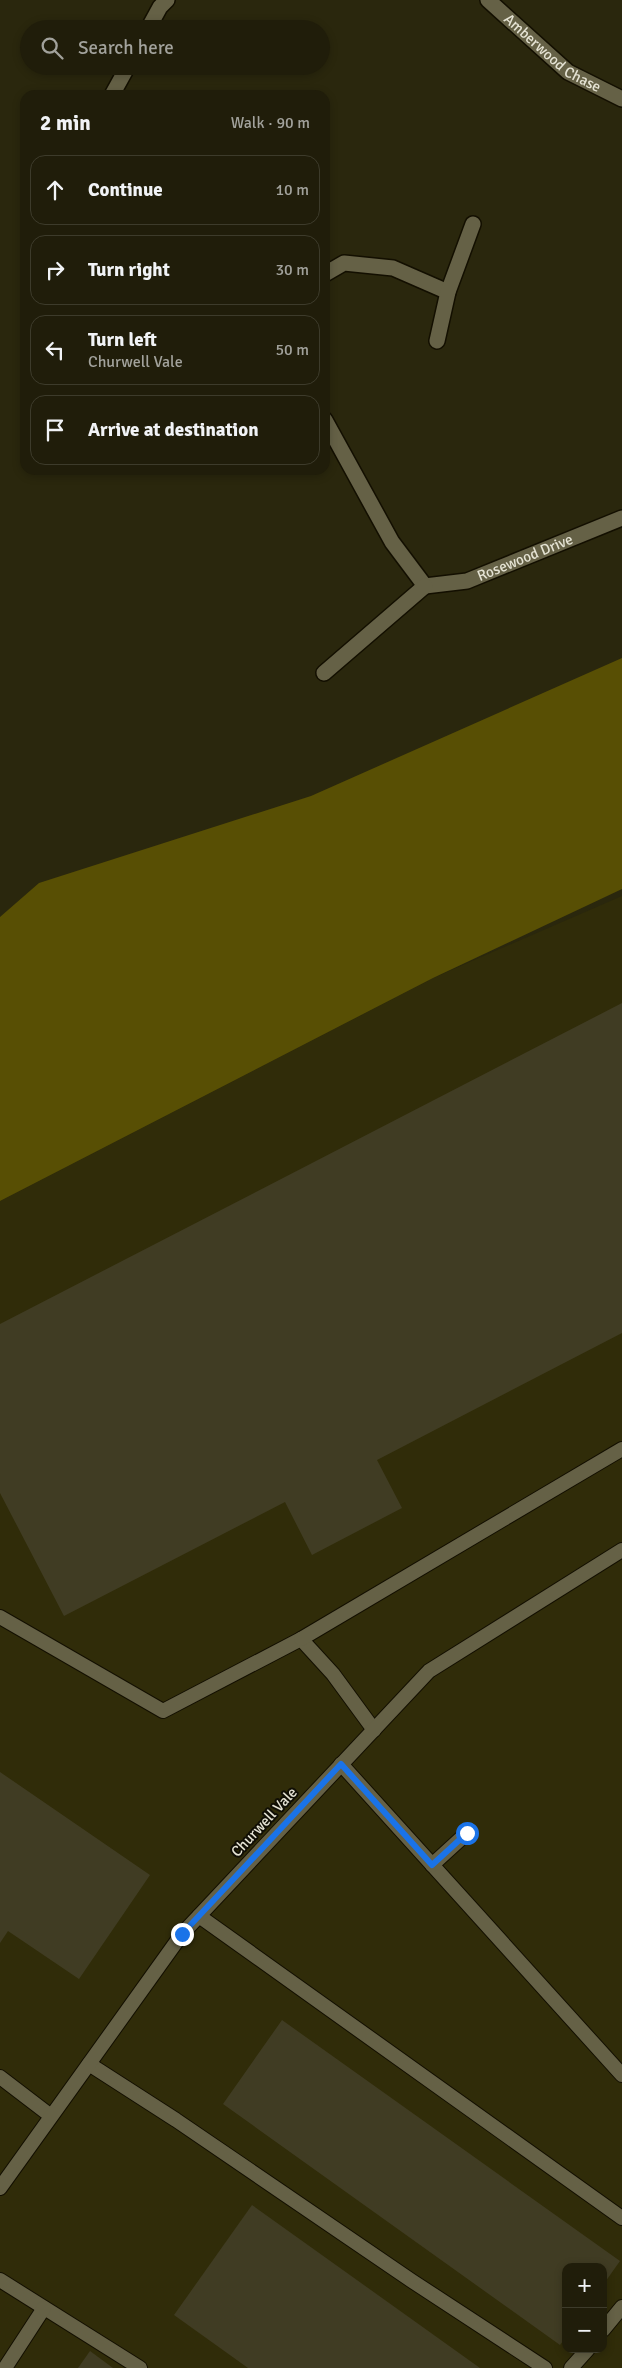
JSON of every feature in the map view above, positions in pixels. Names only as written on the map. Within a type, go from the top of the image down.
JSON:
[{"type":"street","points":[[153,20],[160,7],[167,0]]},
{"type":"street","name":"Amberwood Chase","points":[[488,0],[568,72],[622,99]]},
{"type":"street","points":[[115,90],[123,75]]},
{"type":"street","points":[[438,341],[448,292],[474,224]]},
{"type":"street","points":[[330,271],[344,263],[393,268],[448,292]]},
{"type":"street","points":[[324,672],[425,586],[392,542],[330,429]]},
{"type":"street","name":"Rosewood Drive","points":[[425,586],[467,581],[622,518]]},
{"type":"lane","points":[[0,1617],[163,1711],[301,1639],[622,1449]]},
{"type":"lane","name":"Churwell Vale","points":[[0,2188],[182,1934],[429,1671],[622,1550]]},
{"type":"lane","points":[[301,1639],[334,1674],[374,1730]]},
{"type":"lane","points":[[341,1764],[622,2075]]},
{"type":"lane","points":[[432,1865],[467,1833]]},
{"type":"lane","points":[[199,1916],[622,2218]]},
{"type":"lane","points":[[89,2064],[176,2120],[544,2368]]},
{"type":"lane","points":[[0,2077],[51,2116]]},
{"type":"lane","points":[[0,2280],[140,2368]]},
{"type":"lane","points":[[607,2325],[622,2307]]},
{"type":"lane","points":[[5,2368],[44,2308]]},
{"type":"lane","points":[[571,2368],[584,2353]]},
{"type":"shaded area","points":[[622,658],[622,889],[433,978],[0,1201],[0,917],[39,883],[311,796]]},
{"type":"shaded area","points":[[622,896],[622,2368],[0,2368],[0,1201],[433,978]]},
{"type":"building","points":[[622,1003],[622,1333],[377,1460],[402,1508],[312,1555],[285,1502],[64,1616],[0,1493],[0,1324]]},
{"type":"building","points":[[0,1772],[150,1875],[79,1979],[8,1931],[0,1943]]},
{"type":"building","points":[[282,2020],[620,2261],[607,2279],[607,2263],[562,2263],[562,2342],[560,2345],[223,2104]]},
{"type":"building","points":[[252,2205],[480,2368],[248,2368],[174,2315]]},
{"type":"building","points":[[90,2351],[113,2368],[78,2368]]},
{"type":"route","points":[[182,1934],[341,1764],[432,1865],[467,1833]]}]
